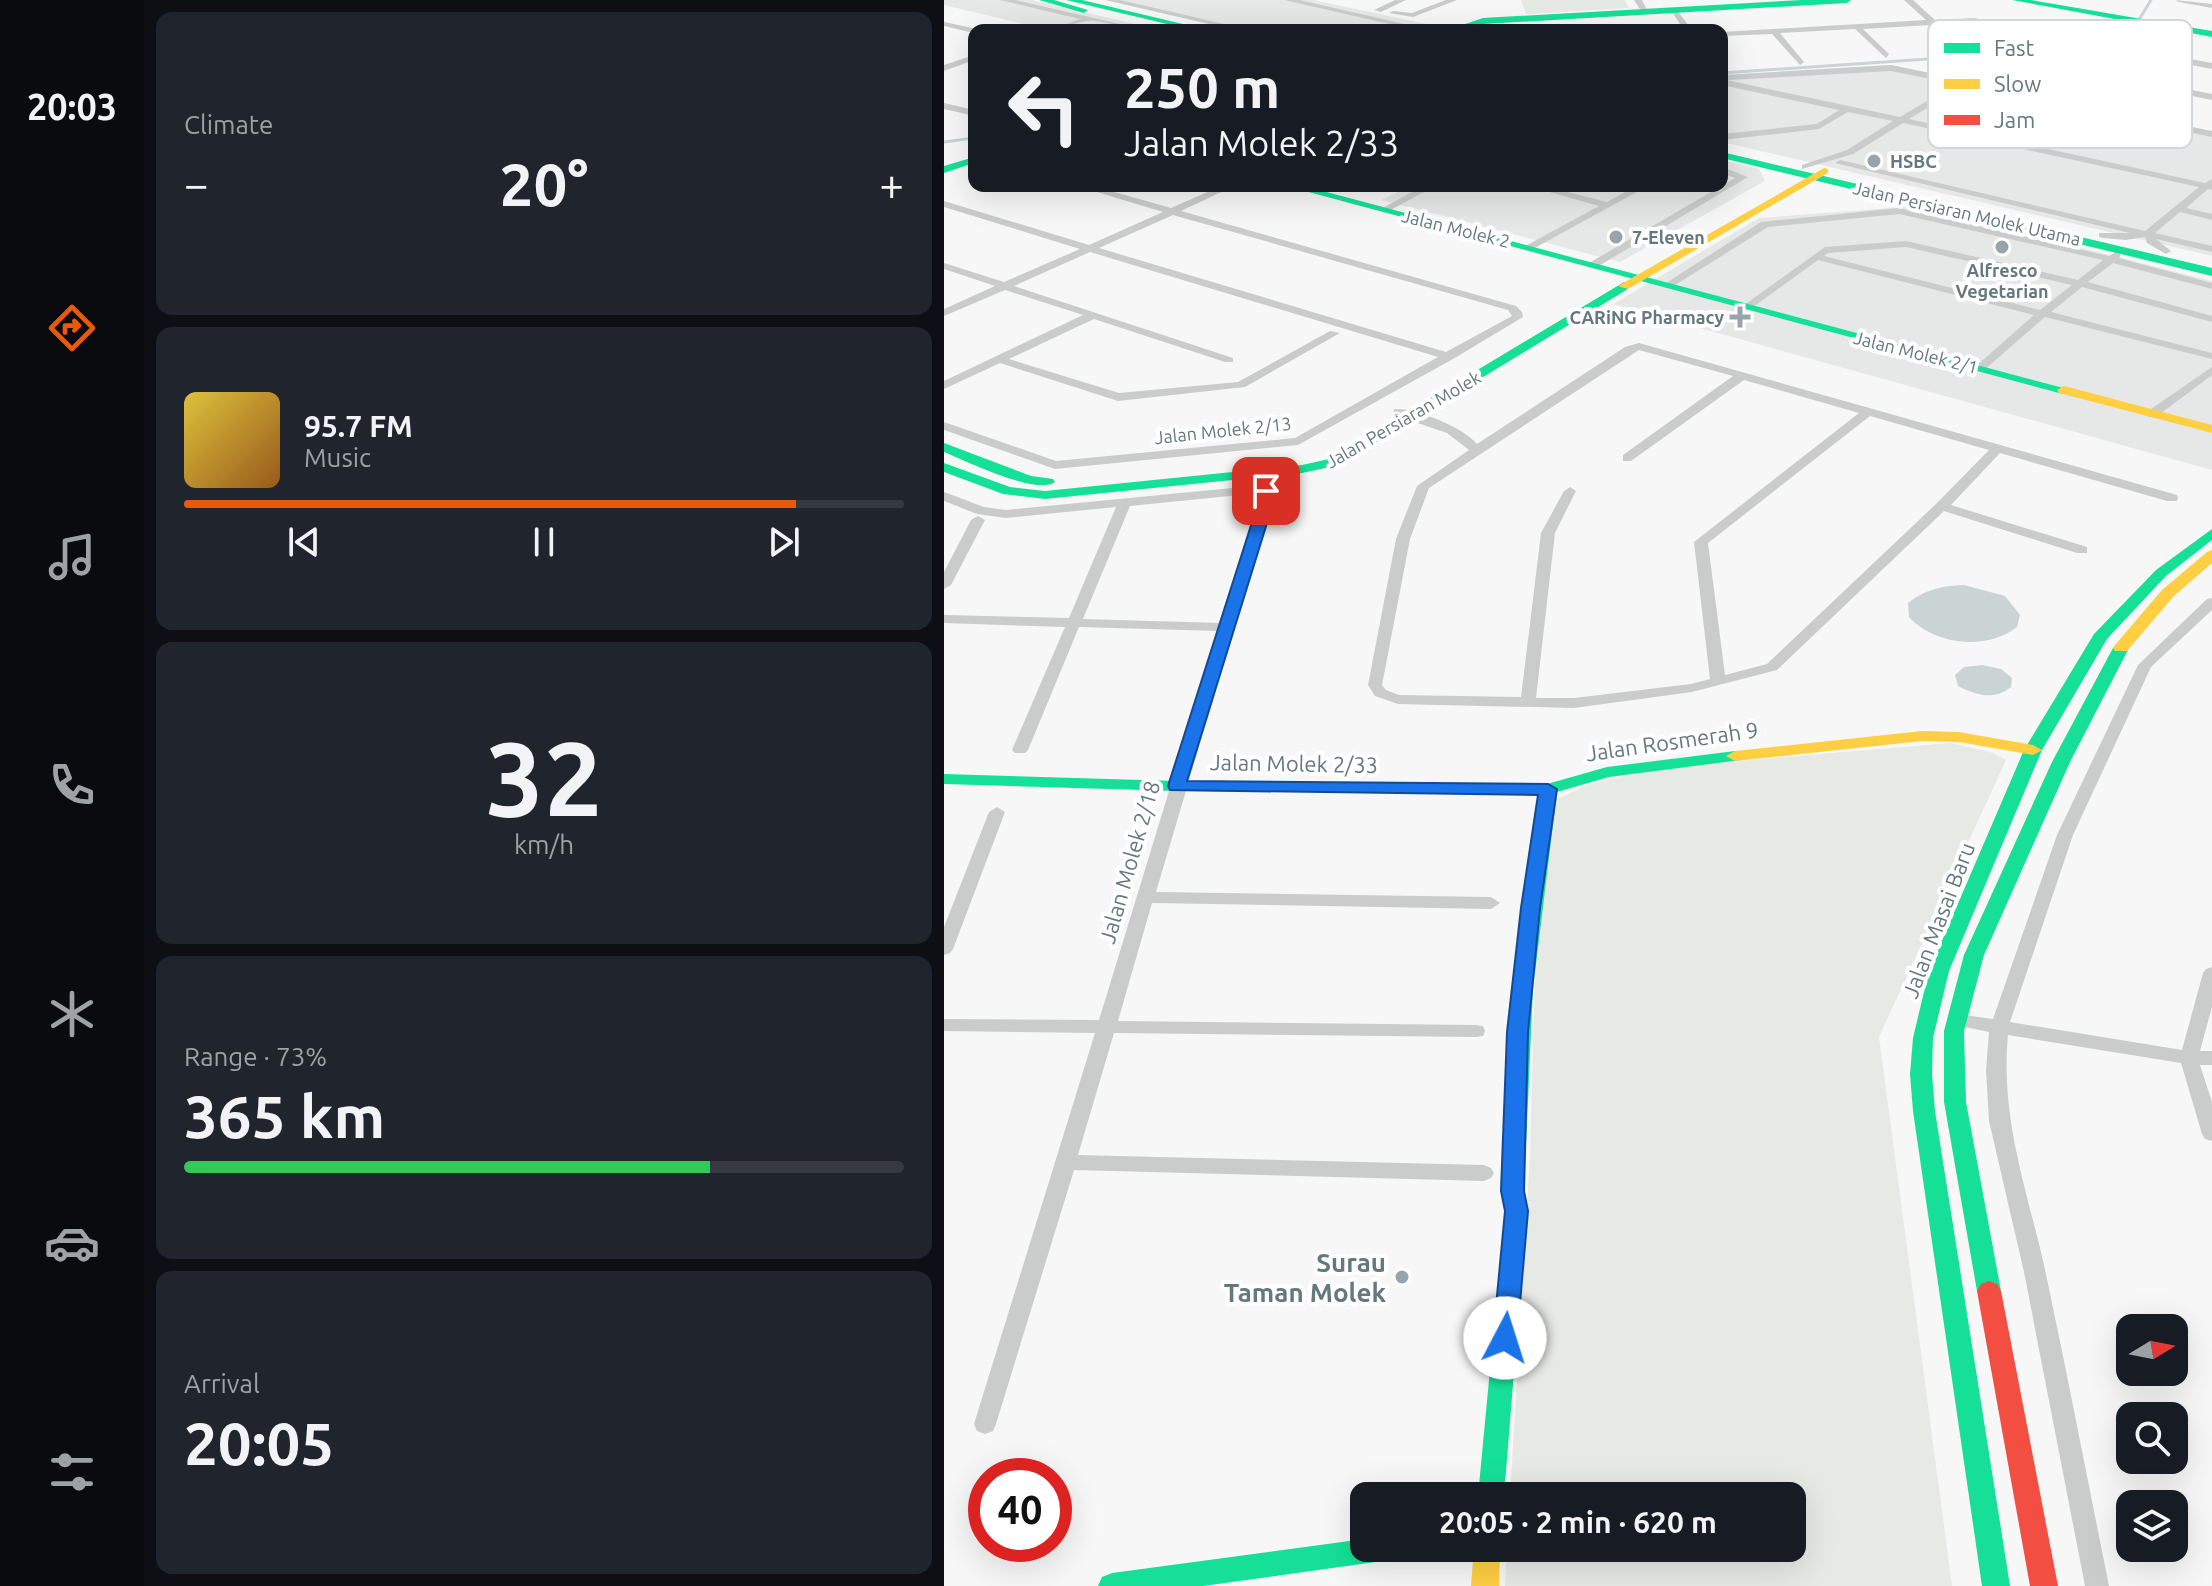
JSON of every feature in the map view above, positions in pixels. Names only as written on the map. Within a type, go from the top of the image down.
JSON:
[{"type":"main road","points":[[1043,0],[1109,10],[1153,24]]},
{"type":"main road","points":[[1070,0],[1176,24]]},
{"type":"main road","points":[[1494,0],[1504,20]]},
{"type":"main road","points":[[1469,24],[1642,6],[1673,11],[1843,0]]},
{"type":"main road","points":[[2016,0],[2132,20]]},
{"type":"main road","points":[[2192,30],[2212,34]]},
{"type":"main road","name":"Jalan Persiaran Molek Utama","points":[[1728,148],[2212,263]]},
{"type":"main road","name":"Jalan Persiaran Molek Utama","points":[[1728,156],[1816,170],[2117,254],[2212,272]]},
{"type":"main road","points":[[944,170],[968,162]]},
{"type":"main road","name":"Jalan Persiaran Molek","points":[[944,467],[1008,491],[1045,495],[1302,469],[1334,462],[1620,272],[1816,170]]},
{"type":"main road","name":"Jalan Persiaran Molek","points":[[944,447],[1029,480],[1045,482],[1304,460],[1335,449],[1405,414],[1816,170]]},
{"type":"main road","name":"Jalan Molek 2","points":[[1314,192],[1620,272]]},
{"type":"main road","name":"Jalan Molek 2/1","points":[[1620,272],[1745,308],[2212,429]]},
{"type":"main road","name":"Jalan Masai Baru","points":[[1996,1586],[1970,1430],[1921,1074],[1927,1015],[1939,971],[2033,750],[2100,637],[2161,573],[2211,532]]},
{"type":"main road","name":"Jalan Masai Baru","points":[[2044,1586],[1955,1102],[1957,1020],[1974,955],[2049,789],[2118,651],[2168,593],[2212,555]]},
{"type":"main road","name":"Jalan Rosmerah 9","points":[[1548,789],[1607,772],[1668,763],[1922,736],[1959,737],[2033,750]]},
{"type":"main road","points":[[2033,750],[2052,766],[2049,789]]},
{"type":"main road","name":"Jalan Molek 2/33","points":[[944,779],[1177,786],[1548,789]]},
{"type":"main road","points":[[1492,1482],[1516,1211],[1513,1191],[1518,1032],[1548,789]]},
{"type":"main road","points":[[1112,1586],[1350,1553]]},
{"type":"main road","points":[[1485,1586],[1486,1562]]},
{"type":"street","points":[[1004,0],[1109,10],[1205,24]]},
{"type":"street","points":[[1288,0],[1396,24]]},
{"type":"street","points":[[1329,0],[1404,15],[1413,15],[1453,0]]},
{"type":"street","points":[[1378,10],[1402,0]]},
{"type":"street","points":[[1908,0],[1930,20]]},
{"type":"street","points":[[2179,0],[2212,6]]},
{"type":"street","points":[[1070,24],[1109,10]]},
{"type":"street","points":[[1109,10],[1132,24]]},
{"type":"street","points":[[1673,11],[1683,24]]},
{"type":"street","points":[[1728,34],[1928,22]]},
{"type":"street","points":[[944,24],[968,30]]},
{"type":"street","points":[[1856,26],[1886,56]]},
{"type":"street","points":[[1774,31],[1800,62]]},
{"type":"street","points":[[2192,62],[2212,66]]},
{"type":"street","points":[[944,68],[949,63]]},
{"type":"street","points":[[1728,79],[1871,67],[1928,76]]},
{"type":"street","points":[[1728,81],[1928,126]]},
{"type":"street","points":[[2192,93],[2212,97]]},
{"type":"street","points":[[1816,170],[1928,103]]},
{"type":"street","points":[[944,106],[968,112]]},
{"type":"street","points":[[1728,136],[1819,126],[1846,109]]},
{"type":"street","points":[[2192,130],[2212,134]]},
{"type":"street","points":[[2033,148],[2210,185]]},
{"type":"street","points":[[1816,170],[1850,152]]},
{"type":"street","points":[[1816,170],[2149,233],[2212,249]]},
{"type":"street","points":[[1728,172],[1743,177],[1728,186]]},
{"type":"street","points":[[2103,235],[2126,237],[2149,233],[2210,185]]},
{"type":"street","points":[[1105,192],[1175,210]]},
{"type":"street","points":[[944,313],[1216,192]]},
{"type":"street","points":[[1384,210],[1418,192]]},
{"type":"street","points":[[1556,192],[1607,205]]},
{"type":"street","points":[[1531,247],[1632,192]]},
{"type":"street","points":[[1593,265],[1717,192]]},
{"type":"street","points":[[944,204],[1449,357]]},
{"type":"street","points":[[2179,209],[2212,217]]},
{"type":"street","name":"Jalan Molek 2/13","points":[[944,426],[1055,465],[1283,443],[1305,438],[1517,317],[1517,312],[1512,308],[1175,210]]},
{"type":"street","points":[[1668,285],[1765,224],[1899,211],[2117,254],[2212,286]]},
{"type":"street","points":[[2149,233],[2151,241],[2166,251]]},
{"type":"street","points":[[1745,308],[1825,250],[1916,245],[2078,283],[2212,319]]},
{"type":"street","points":[[1979,369],[2078,283],[2117,254]]},
{"type":"street","points":[[1817,257],[2212,356]]},
{"type":"street","points":[[944,266],[1229,360]]},
{"type":"street","points":[[944,385],[1093,315]]},
{"type":"street","points":[[999,359],[1118,397],[1241,385],[1334,333]]},
{"type":"street","points":[[1997,449],[1942,506],[1772,667],[1692,688],[1574,703],[1398,699],[1380,693],[1375,685],[1403,539],[1423,486],[1629,349],[1639,346],[2172,498]]},
{"type":"street","points":[[2152,414],[2212,370]]},
{"type":"street","points":[[1627,458],[1744,374]]},
{"type":"street","points":[[1718,682],[1701,542],[1870,410]]},
{"type":"street","points":[[1405,414],[1451,431],[1469,440],[1475,449]]},
{"type":"street","points":[[1451,431],[1495,436]]},
{"type":"street","name":"Jalan Molek 2/18","points":[[944,496],[982,511],[1006,514],[1255,490],[1268,492],[1105,1026],[1068,1162],[985,1424]]},
{"type":"street","points":[[1528,702],[1548,533],[1570,491]]},
{"type":"street","points":[[1020,750],[1124,504]]},
{"type":"street","points":[[1942,506],[2082,550]]},
{"type":"street","points":[[944,585],[978,520]]},
{"type":"street","points":[[2097,1586],[2035,1272],[1999,1121],[1995,1070],[1999,1028],[2065,835],[2145,665],[2212,602]]},
{"type":"street","points":[[944,619],[1226,627]]},
{"type":"street","points":[[944,949],[997,812]]},
{"type":"street","points":[[1144,897],[1491,903]]},
{"type":"street","points":[[2212,973],[2189,1058],[2212,1134]]},
{"type":"street","points":[[1957,1020],[2189,1058],[2212,1058]]},
{"type":"street","points":[[944,1025],[1476,1031]]},
{"type":"street","points":[[1068,1162],[1484,1173]]},
{"type":"shaded area","points":[[944,0],[1032,0],[1135,24],[1023,24],[944,5]]},
{"type":"shaded area","points":[[1106,0],[1313,0],[1427,24],[1213,24]]},
{"type":"shaded area","points":[[1521,0],[1625,0],[1629,8],[1526,14]]},
{"type":"shaded area","points":[[1890,65],[1928,73],[1928,148],[2192,148],[2192,129],[2212,133],[2212,256],[1728,143],[1728,75]]},
{"type":"shaded area","points":[[1728,161],[1759,169],[1765,181],[1620,262],[1381,200],[1398,192],[1728,192]]},
{"type":"shaded area","points":[[1916,206],[2212,281],[2212,470],[1613,304],[1759,218]]},
{"type":"shaded area","points":[[1964,585],[2005,596],[2020,615],[2017,627],[1991,640],[1961,642],[1932,634],[1909,617],[1908,603],[1921,594]]},
{"type":"shaded area","points":[[1982,665],[2001,669],[2012,678],[2011,687],[1998,694],[1985,695],[1958,686],[1955,675],[1964,667]]},
{"type":"shaded area","points":[[1951,743],[1993,753],[2006,760],[1879,1037],[1952,1586],[1505,1586],[1506,1562],[1806,1562],[1806,1482],[1511,1482],[1530,1155],[1536,938],[1554,801],[1587,785],[1667,767]]},
{"type":"waterway","points":[[2140,18],[2151,0]]},
{"type":"waterway","points":[[1728,73],[1928,59]]},
{"type":"waterway","points":[[944,142],[968,139]]},
{"type":"traffic: fast","points":[[1043,0],[1084,10]]},
{"type":"traffic: fast","points":[[1070,0],[1177,24]]},
{"type":"traffic: fast","points":[[1472,24],[1847,0]]},
{"type":"traffic: fast","points":[[2016,0],[2131,20]]},
{"type":"traffic: fast","points":[[2192,31],[2212,34]]},
{"type":"traffic: fast","points":[[1728,156],[2212,272]]},
{"type":"traffic: fast","points":[[944,170],[968,162]]},
{"type":"traffic: fast","points":[[1314,192],[2064,390]]},
{"type":"traffic: fast","points":[[944,467],[1008,491],[1045,495],[1302,469],[1334,462],[1624,286]]},
{"type":"traffic: fast","points":[[944,447],[1029,480],[1048,482]]},
{"type":"traffic: fast","points":[[1996,1586],[1924,1111],[1921,1074],[1923,1038],[1939,971],[2033,750],[2100,637],[2161,573],[2212,533]]},
{"type":"traffic: fast","points":[[1989,1291],[1955,1102],[1954,1031],[1974,955],[2061,762],[2121,648]]},
{"type":"traffic: fast","points":[[944,779],[1177,786],[1548,789],[1607,772],[1735,756]]},
{"type":"traffic: fast","points":[[1492,1482],[1516,1211],[1513,1191],[1523,989],[1548,789]]},
{"type":"traffic: fast","points":[[1112,1586],[1350,1553]]},
{"type":"traffic: slow","points":[[1624,286],[1824,171]]},
{"type":"traffic: slow","points":[[2064,390],[2212,429]]},
{"type":"traffic: slow","points":[[2121,648],[2168,593],[2212,555]]},
{"type":"traffic: slow","points":[[1735,756],[1922,736],[1959,737],[2033,750]]},
{"type":"traffic: slow","points":[[1485,1586],[1486,1562]]},
{"type":"traffic: jam","points":[[1989,1291],[2044,1586]]},
{"type":"place","name":"HSBC","points":[[1874,161]]},
{"type":"place","name":"7-Eleven","points":[[1616,237]]},
{"type":"place","name":"Alfresco Vegetarian","points":[[2002,247]]},
{"type":"place","name":"CARiNG Pharmacy","points":[[1740,317]]},
{"type":"place","name":"Surau Taman Molek","points":[[1402,1277]]},
{"type":"route","points":[[1266,491],[1268,494],[1177,786],[1548,789],[1518,1032],[1513,1191],[1516,1211],[1505,1338]]}]
